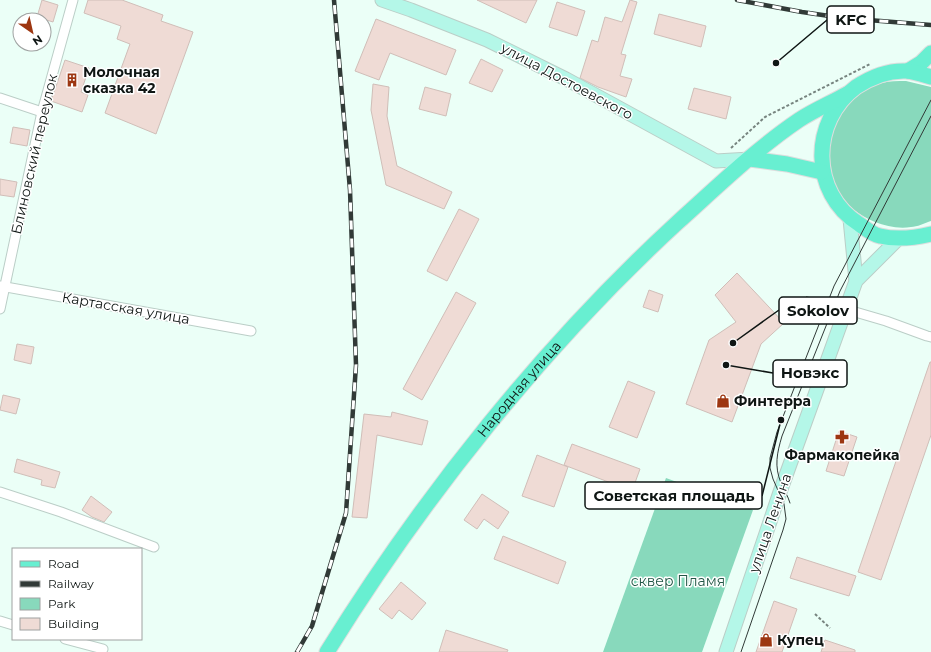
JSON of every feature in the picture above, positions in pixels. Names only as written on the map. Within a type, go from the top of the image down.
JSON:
[{"type":"main road","name":"улица Достоевского","points":[[382,0],[487,40],[566,79],[716,161],[750,159]]},
{"type":"main road","points":[[908,71],[921,63],[931,53]]},
{"type":"main road","points":[[931,77],[908,71],[886,73],[865,81],[847,94],[830,117],[821,144],[822,172],[832,198],[850,219],[878,236],[916,238],[931,234]]},
{"type":"main road","name":"Народная улица","points":[[327,652],[372,582],[434,496],[500,410],[590,309],[649,249],[725,179],[773,139],[801,119],[847,94]]},
{"type":"main road","points":[[750,159],[787,164],[822,172]]},
{"type":"main road","points":[[850,219],[856,281]]},
{"type":"main road","points":[[856,281],[899,238]]},
{"type":"main road","name":"улица Ленина","points":[[726,652],[780,492],[856,281]]},
{"type":"street","name":"Блиновский переулок","points":[[0,309],[2,286],[42,112],[73,0]]},
{"type":"street","points":[[0,98],[42,112]]},
{"type":"street","name":"Картасская улица","points":[[2,286],[251,331]]},
{"type":"street","points":[[845,309],[886,321],[926,336],[931,336]]},
{"type":"street","points":[[0,492],[61,512],[154,547]]},
{"type":"street","points":[[0,621],[12,625]]},
{"type":"street","points":[[68,640],[103,650]]},
{"type":"path","points":[[806,297],[845,309]]},
{"type":"path","points":[[815,614],[830,628]]},
{"type":"green space","points":[[891,81],[906,81],[931,87],[931,221],[916,226],[901,228],[875,222],[854,209],[839,192],[831,172],[829,150],[833,129],[844,110],[860,94],[882,83]]},
{"type":"green space","name":"сквер Пламя","points":[[666,478],[753,510],[702,652],[603,652]]},
{"type":"building","points":[[42,0],[58,5],[53,22],[52,12],[38,12]]},
{"type":"building","points":[[88,0],[122,0],[163,15],[161,21],[193,32],[156,134],[105,113],[130,44],[117,39],[121,26],[84,13]]},
{"type":"building","points":[[477,0],[537,0],[526,23]]},
{"type":"building","points":[[630,0],[637,2],[621,54],[626,55],[620,76],[632,79],[626,97],[598,87],[580,78],[592,40],[598,42],[605,17],[622,22]]},
{"type":"building","points":[[557,2],[585,11],[577,36],[549,27]]},
{"type":"building","points":[[659,14],[706,26],[701,47],[654,34]]},
{"type":"building","points":[[376,19],[456,50],[446,75],[390,53],[379,80],[355,71]]},
{"type":"building","points":[[481,59],[503,70],[492,92],[469,83]]},
{"type":"building","name":"Молочная сказка 42","points":[[65,60],[89,68],[81,92],[88,95],[82,112],[51,101]]},
{"type":"building","points":[[373,84],[389,87],[387,116],[397,166],[452,192],[444,209],[386,185],[371,110]]},
{"type":"building","points":[[425,87],[451,94],[446,116],[419,109]]},
{"type":"building","points":[[694,88],[731,97],[726,119],[688,109]]},
{"type":"building","points":[[13,127],[30,130],[27,146],[10,143]]},
{"type":"building","points":[[0,179],[17,182],[14,197],[0,195]]},
{"type":"building","points":[[459,209],[479,219],[447,281],[427,271]]},
{"type":"building","points":[[737,273],[784,323],[761,344],[732,422],[686,404],[709,340],[736,322],[715,295]]},
{"type":"building","points":[[649,290],[663,295],[658,312],[643,307]]},
{"type":"building","points":[[456,292],[476,303],[422,400],[403,389]]},
{"type":"building","points":[[17,344],[34,347],[31,364],[14,360]]},
{"type":"building","points":[[930,362],[931,435],[881,580],[858,572]]},
{"type":"building","points":[[628,381],[655,392],[637,438],[609,427]]},
{"type":"building","points":[[3,395],[20,399],[16,414],[0,410]]},
{"type":"building","points":[[392,412],[428,421],[422,445],[377,435],[367,518],[352,517],[364,414],[391,417]]},
{"type":"building","points":[[839,431],[857,437],[844,476],[826,471]]},
{"type":"building","points":[[572,444],[640,469],[632,491],[564,465]]},
{"type":"building","points":[[537,455],[568,467],[554,507],[522,496]]},
{"type":"building","points":[[17,459],[60,472],[55,488],[41,485],[42,480],[14,472]]},
{"type":"building","points":[[482,494],[509,512],[498,529],[484,519],[477,529],[464,520]]},
{"type":"building","points":[[91,496],[112,512],[104,522],[92,517],[82,510]]},
{"type":"building","points":[[503,536],[566,562],[558,584],[494,559]]},
{"type":"building","points":[[797,557],[856,576],[849,596],[790,578]]},
{"type":"building","points":[[401,582],[426,603],[412,620],[399,610],[392,619],[379,609]]},
{"type":"building","points":[[774,601],[797,609],[782,652],[756,652]]},
{"type":"building","points":[[446,630],[508,650],[507,652],[439,652]]},
{"type":"building","points":[[825,640],[855,650],[855,652],[821,652]]},
{"type":"tram line","points":[[741,652],[786,519],[784,504],[770,468],[770,458],[777,432],[834,286],[931,100]]},
{"type":"tram line","points":[[790,503],[781,483],[777,465],[782,436],[840,291],[931,116]]},
{"type":"railway","points":[[297,652],[312,626],[346,513],[356,365],[350,190],[334,0]]},
{"type":"railway","points":[[737,0],[843,18],[931,25]]},
{"type":"place","name":"KFC","points":[[776,63]]},
{"type":"place","name":"Молочная сказка 42","points":[[72,80]]},
{"type":"place","name":"Sokolov","points":[[733,343]]},
{"type":"place","name":"Новэкс","points":[[726,365]]},
{"type":"place","name":"Финтерра","points":[[723,401]]},
{"type":"place","name":"Советская площадь","points":[[781,420]]},
{"type":"place","name":"Фармакопейка","points":[[842,437]]},
{"type":"place","name":"Купец","points":[[766,640]]}]
